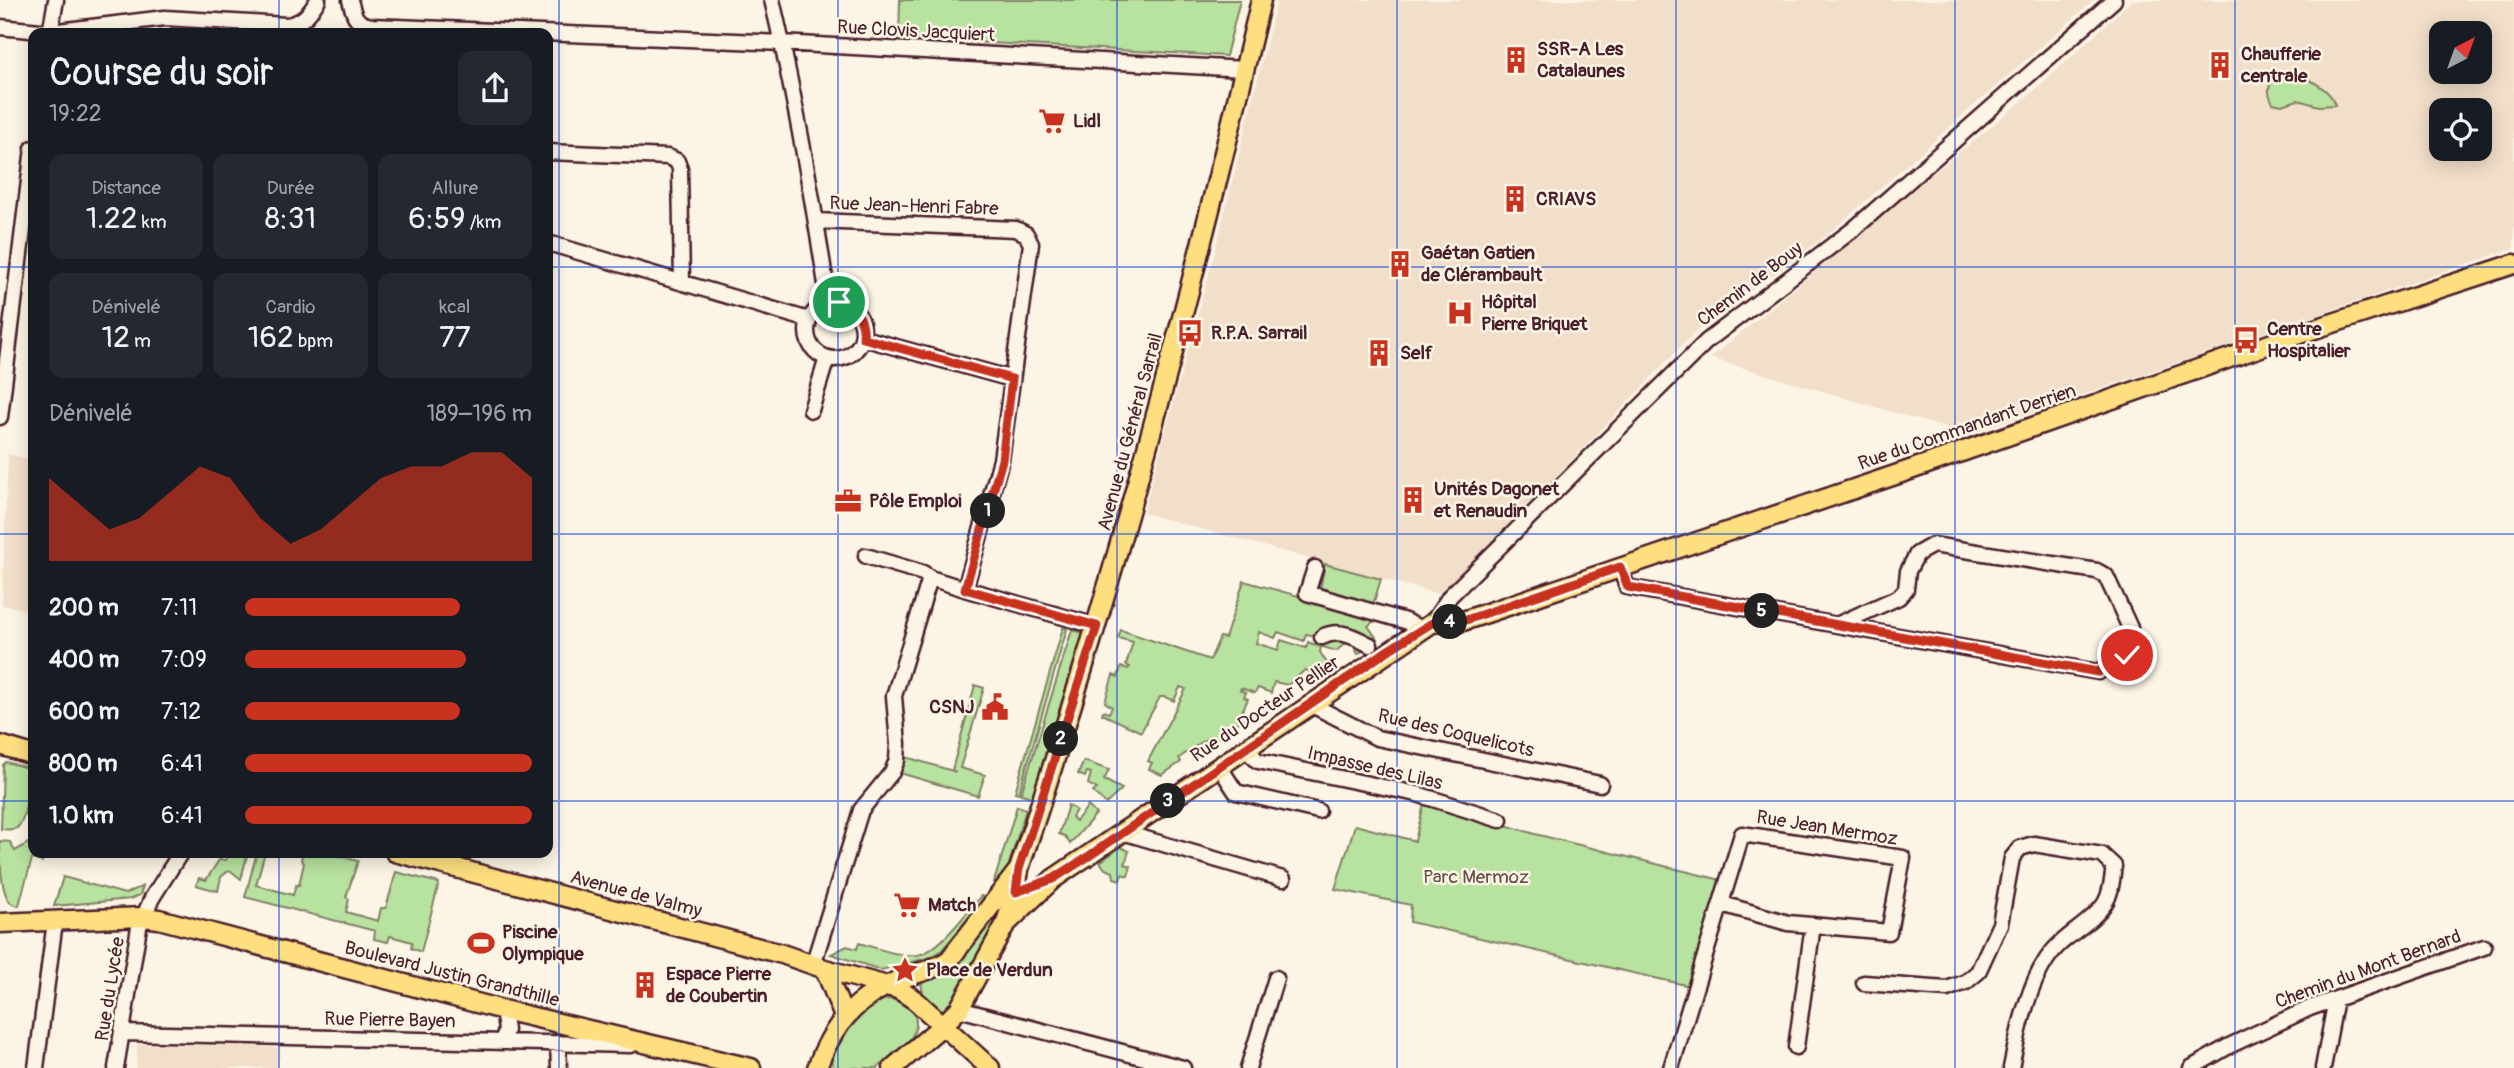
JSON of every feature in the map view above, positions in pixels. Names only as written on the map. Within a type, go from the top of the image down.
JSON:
[{"type":"main road","name":"Avenue du Général Sarrail","points":[[1010,896],[1097,626],[1156,420],[1261,0]]},
{"type":"main road","name":"Rue du Commandant Derrien","points":[[1427,626],[1463,621],[1910,470],[2281,340],[2514,264]]},
{"type":"main road","name":"Rue du Docteur Pellier","points":[[1005,925],[1053,879],[1427,626]]},
{"type":"main road","points":[[0,745],[28,753]]},
{"type":"main road","name":"Avenue de Valmy","points":[[418,858],[782,954],[888,985]]},
{"type":"main road","name":"Rue du Docteur Pellier","points":[[1010,896],[1053,879]]},
{"type":"main road","points":[[893,1068],[959,1009],[1005,925],[1010,896]]},
{"type":"main road","points":[[817,1067],[844,1017],[867,995],[940,967],[1010,896]]},
{"type":"main road","name":"Boulevard Justin Grandthille","points":[[0,923],[143,917],[503,1010],[751,1068]]},
{"type":"main road","points":[[819,967],[844,1017]]},
{"type":"main road","points":[[888,985],[908,995],[990,1068]]},
{"type":"street","points":[[51,28],[56,0]]},
{"type":"street","points":[[91,28],[165,19],[287,25],[299,23],[308,16],[318,0]]},
{"type":"street","name":"Rue Clovis Jacquiert","points":[[349,0],[355,19],[362,25],[377,28]]},
{"type":"street","name":"Rue Jean-Henri Fabre","points":[[772,0],[816,221],[1016,229],[1026,234],[1031,244],[1002,460],[965,589]]},
{"type":"street","name":"Chemin de Bouy","points":[[1427,626],[1450,596],[1707,341],[1855,228],[2114,0]]},
{"type":"street","points":[[0,27],[28,30]]},
{"type":"street","name":"Rue Clovis Jacquiert","points":[[553,35],[782,43],[1244,69]]},
{"type":"street","points":[[553,152],[667,157],[677,161],[680,169],[682,283]]},
{"type":"street","points":[[0,417],[28,218]]},
{"type":"street","points":[[816,221],[829,303]]},
{"type":"street","points":[[553,244],[809,320]]},
{"type":"street","points":[[839,302],[856,311],[864,328],[863,338],[855,351],[842,359],[818,354],[808,339],[809,320],[813,312],[829,303],[839,302]]},
{"type":"street","points":[[863,338],[1012,379]]},
{"type":"street","points":[[811,410],[827,358]]},
{"type":"street","points":[[1620,567],[1628,587],[2098,672],[2127,655],[2130,628],[2106,576],[2097,571],[1933,545],[1917,554],[1908,571],[1906,589],[1899,597],[1839,624]]},
{"type":"street","points":[[866,556],[965,589],[1097,626]]},
{"type":"street","points":[[1315,568],[1307,593],[1427,626]]},
{"type":"street","points":[[819,967],[861,810],[892,772],[897,760],[894,696],[930,578]]},
{"type":"street","points":[[1322,637],[1325,634],[1341,633],[1370,645]]},
{"type":"street","name":"Rue des Coquelicots","points":[[1310,705],[1377,738],[1600,784]]},
{"type":"street","name":"Impasse des Lilas","points":[[1245,748],[1258,761],[1417,794],[1500,820]]},
{"type":"street","points":[[1219,766],[1236,792],[1318,811]]},
{"type":"street","points":[[1122,832],[1283,879]]},
{"type":"street","name":"Rue Jean Mermoz","points":[[1671,1068],[1742,834],[1903,858],[1889,932],[1788,923],[1722,904]]},
{"type":"street","points":[[1864,983],[1947,989],[1966,982],[1978,972],[2000,924],[2012,858],[2020,848],[2034,844],[2102,855],[2114,866],[2112,886],[2105,904],[2053,951],[2036,981],[2018,1035],[2011,1068]]},
{"type":"street","name":"Rue du Lycée","points":[[116,1068],[139,927],[152,898],[177,858]]},
{"type":"street","points":[[36,1068],[55,920]]},
{"type":"street","points":[[1796,1047],[1813,925]]},
{"type":"street","name":"Chemin du Mont Bernard","points":[[2191,1068],[2229,1046],[2310,1008],[2484,947]]},
{"type":"street","points":[[1248,1068],[1276,978]]},
{"type":"street","points":[[2323,1068],[2336,999]]},
{"type":"street","points":[[959,1009],[1177,1067]]},
{"type":"street","points":[[502,1042],[506,1030],[503,1010]]},
{"type":"street","name":"Rue Pierre Bayen","points":[[122,1033],[657,1046]]},
{"type":"street","points":[[558,1043],[559,1068]]},
{"type":"shaded area","name":"Hôpital Pierre Briquet","points":[[1277,0],[2094,0],[1826,236],[1697,330],[1493,542],[1438,594],[1143,513],[1213,259]]},
{"type":"shaded area","points":[[2132,0],[2514,0],[2514,248],[1959,437],[1946,428],[1710,358],[2041,85]]},
{"type":"shaded area","points":[[8,454],[28,459],[28,610],[2,605]]},
{"type":"shaded area","points":[[137,1044],[281,1048],[278,1068],[136,1068]]},
{"type":"green space","points":[[900,0],[1240,0],[1226,56],[899,38]]},
{"type":"green space","points":[[2290,73],[2317,84],[2329,94],[2335,105],[2319,106],[2298,100],[2282,105],[2273,103],[2269,92],[2271,83]]},
{"type":"green space","points":[[1325,564],[1381,579],[1373,605],[1320,589]]},
{"type":"green space","points":[[1244,581],[1378,618],[1368,626],[1378,640],[1358,654],[1354,647],[1358,644],[1353,638],[1336,651],[1323,647],[1326,638],[1306,634],[1304,641],[1278,632],[1275,638],[1259,632],[1256,643],[1278,650],[1281,640],[1306,648],[1308,642],[1321,647],[1320,652],[1335,670],[1326,677],[1305,670],[1288,685],[1274,682],[1271,693],[1258,688],[1255,693],[1241,688],[1240,690],[1246,693],[1244,697],[1248,699],[1240,721],[1213,741],[1209,737],[1179,758],[1181,762],[1162,775],[1149,769],[1152,763],[1148,761],[1186,689],[1180,687],[1174,701],[1160,697],[1141,732],[1102,714],[1103,711],[1109,713],[1112,707],[1105,702],[1113,675],[1118,677],[1121,667],[1130,667],[1126,665],[1133,642],[1118,638],[1121,630],[1210,660],[1220,637],[1225,638]]},
{"type":"green space","points":[[1063,628],[1067,629],[1019,793],[1015,792]]},
{"type":"green space","points":[[1072,630],[1084,633],[1032,797],[1021,794]]},
{"type":"green space","points":[[975,685],[984,688],[960,768],[985,775],[978,796],[900,773],[906,757],[956,772],[952,770]]},
{"type":"green space","points":[[1084,761],[1109,770],[1104,780],[1122,789],[1106,804],[1093,792],[1097,789],[1088,784],[1091,773],[1087,772],[1085,777],[1078,774]]},
{"type":"green space","points":[[6,762],[28,768],[24,816],[18,827],[12,829],[1,829],[3,765]]},
{"type":"green space","name":"Parc Mermoz","points":[[1425,800],[1535,834],[1721,880],[1690,986],[1410,922],[1411,905],[1335,889],[1355,825],[1415,841]]},
{"type":"green space","points":[[1068,805],[1076,810],[1072,817],[1076,821],[1088,806],[1096,814],[1070,844],[1065,836],[1059,834]]},
{"type":"green space","points":[[1017,806],[1026,809],[1004,881],[994,882]]},
{"type":"green space","points":[[0,841],[10,842],[15,851],[28,843],[28,858],[43,858],[42,862],[32,859],[19,905],[8,899],[2,881]]},
{"type":"green space","points":[[1121,847],[1129,851],[1125,864],[1131,866],[1128,876],[1122,874],[1120,880],[1114,878],[1113,872],[1105,869],[1100,862]]},
{"type":"green space","points":[[246,858],[241,879],[231,871],[221,877],[218,891],[196,885],[199,878],[206,880],[219,860]]},
{"type":"green space","points":[[255,858],[263,858],[256,885],[293,895],[296,885],[299,885],[304,863],[302,858],[346,858],[358,861],[346,897],[349,899],[346,912],[378,921],[381,908],[386,908],[396,872],[439,883],[421,952],[411,948],[412,942],[390,936],[388,942],[374,939],[375,931],[245,897]]},
{"type":"green space","points":[[63,877],[125,894],[143,886],[140,895],[131,899],[54,906]]},
{"type":"green space","points":[[981,896],[986,898],[942,950],[931,957],[881,970],[831,954],[847,946],[857,949],[859,943],[903,955],[926,952],[944,939]]},
{"type":"green space","points":[[1001,908],[971,977],[944,1013],[923,994],[921,983],[953,969]]},
{"type":"green space","points":[[888,999],[904,1003],[913,1011],[916,1024],[910,1039],[877,1068],[833,1068],[836,1047],[849,1025],[868,1008]]},
{"type":"place","name":"SSR-A Les Catalaunes","points":[[1516,60]]},
{"type":"place","name":"Chaufferie centrale","points":[[2220,65]]},
{"type":"place","name":"Lidl","points":[[1052,121]]},
{"type":"place","name":"CRIAVS","points":[[1515,199]]},
{"type":"place","name":"Gaétan Gatien de Clérambault","points":[[1400,264]]},
{"type":"place","name":"Hôpital Pierre Briquet","points":[[1460,313]]},
{"type":"place","name":"R.P.A. Sarrail","points":[[1190,333]]},
{"type":"place","name":"Centre Hospitalier","points":[[2246,340]]},
{"type":"place","name":"Self","points":[[1379,353]]},
{"type":"place","name":"Unités Dagonet et Renaudin","points":[[1413,500]]},
{"type":"place","name":"Pôle Emploi","points":[[848,501]]},
{"type":"place","name":"CSNJ","points":[[995,707]]},
{"type":"place","name":"Match","points":[[907,905]]},
{"type":"place","name":"Piscine Olympique","points":[[481,943]]},
{"type":"place","name":"Place de Verdun","points":[[905,970]]},
{"type":"place","name":"Espace Pierre de Coubertin","points":[[645,985]]},
{"type":"route","points":[[839,302],[856,311],[864,328],[863,338],[1012,379],[1002,460],[965,589],[1097,626],[1019,869],[1016,892],[1053,879],[1089,856],[1203,776],[1432,623],[1463,621],[1620,567],[1628,587],[2098,672],[2127,655]]}]
